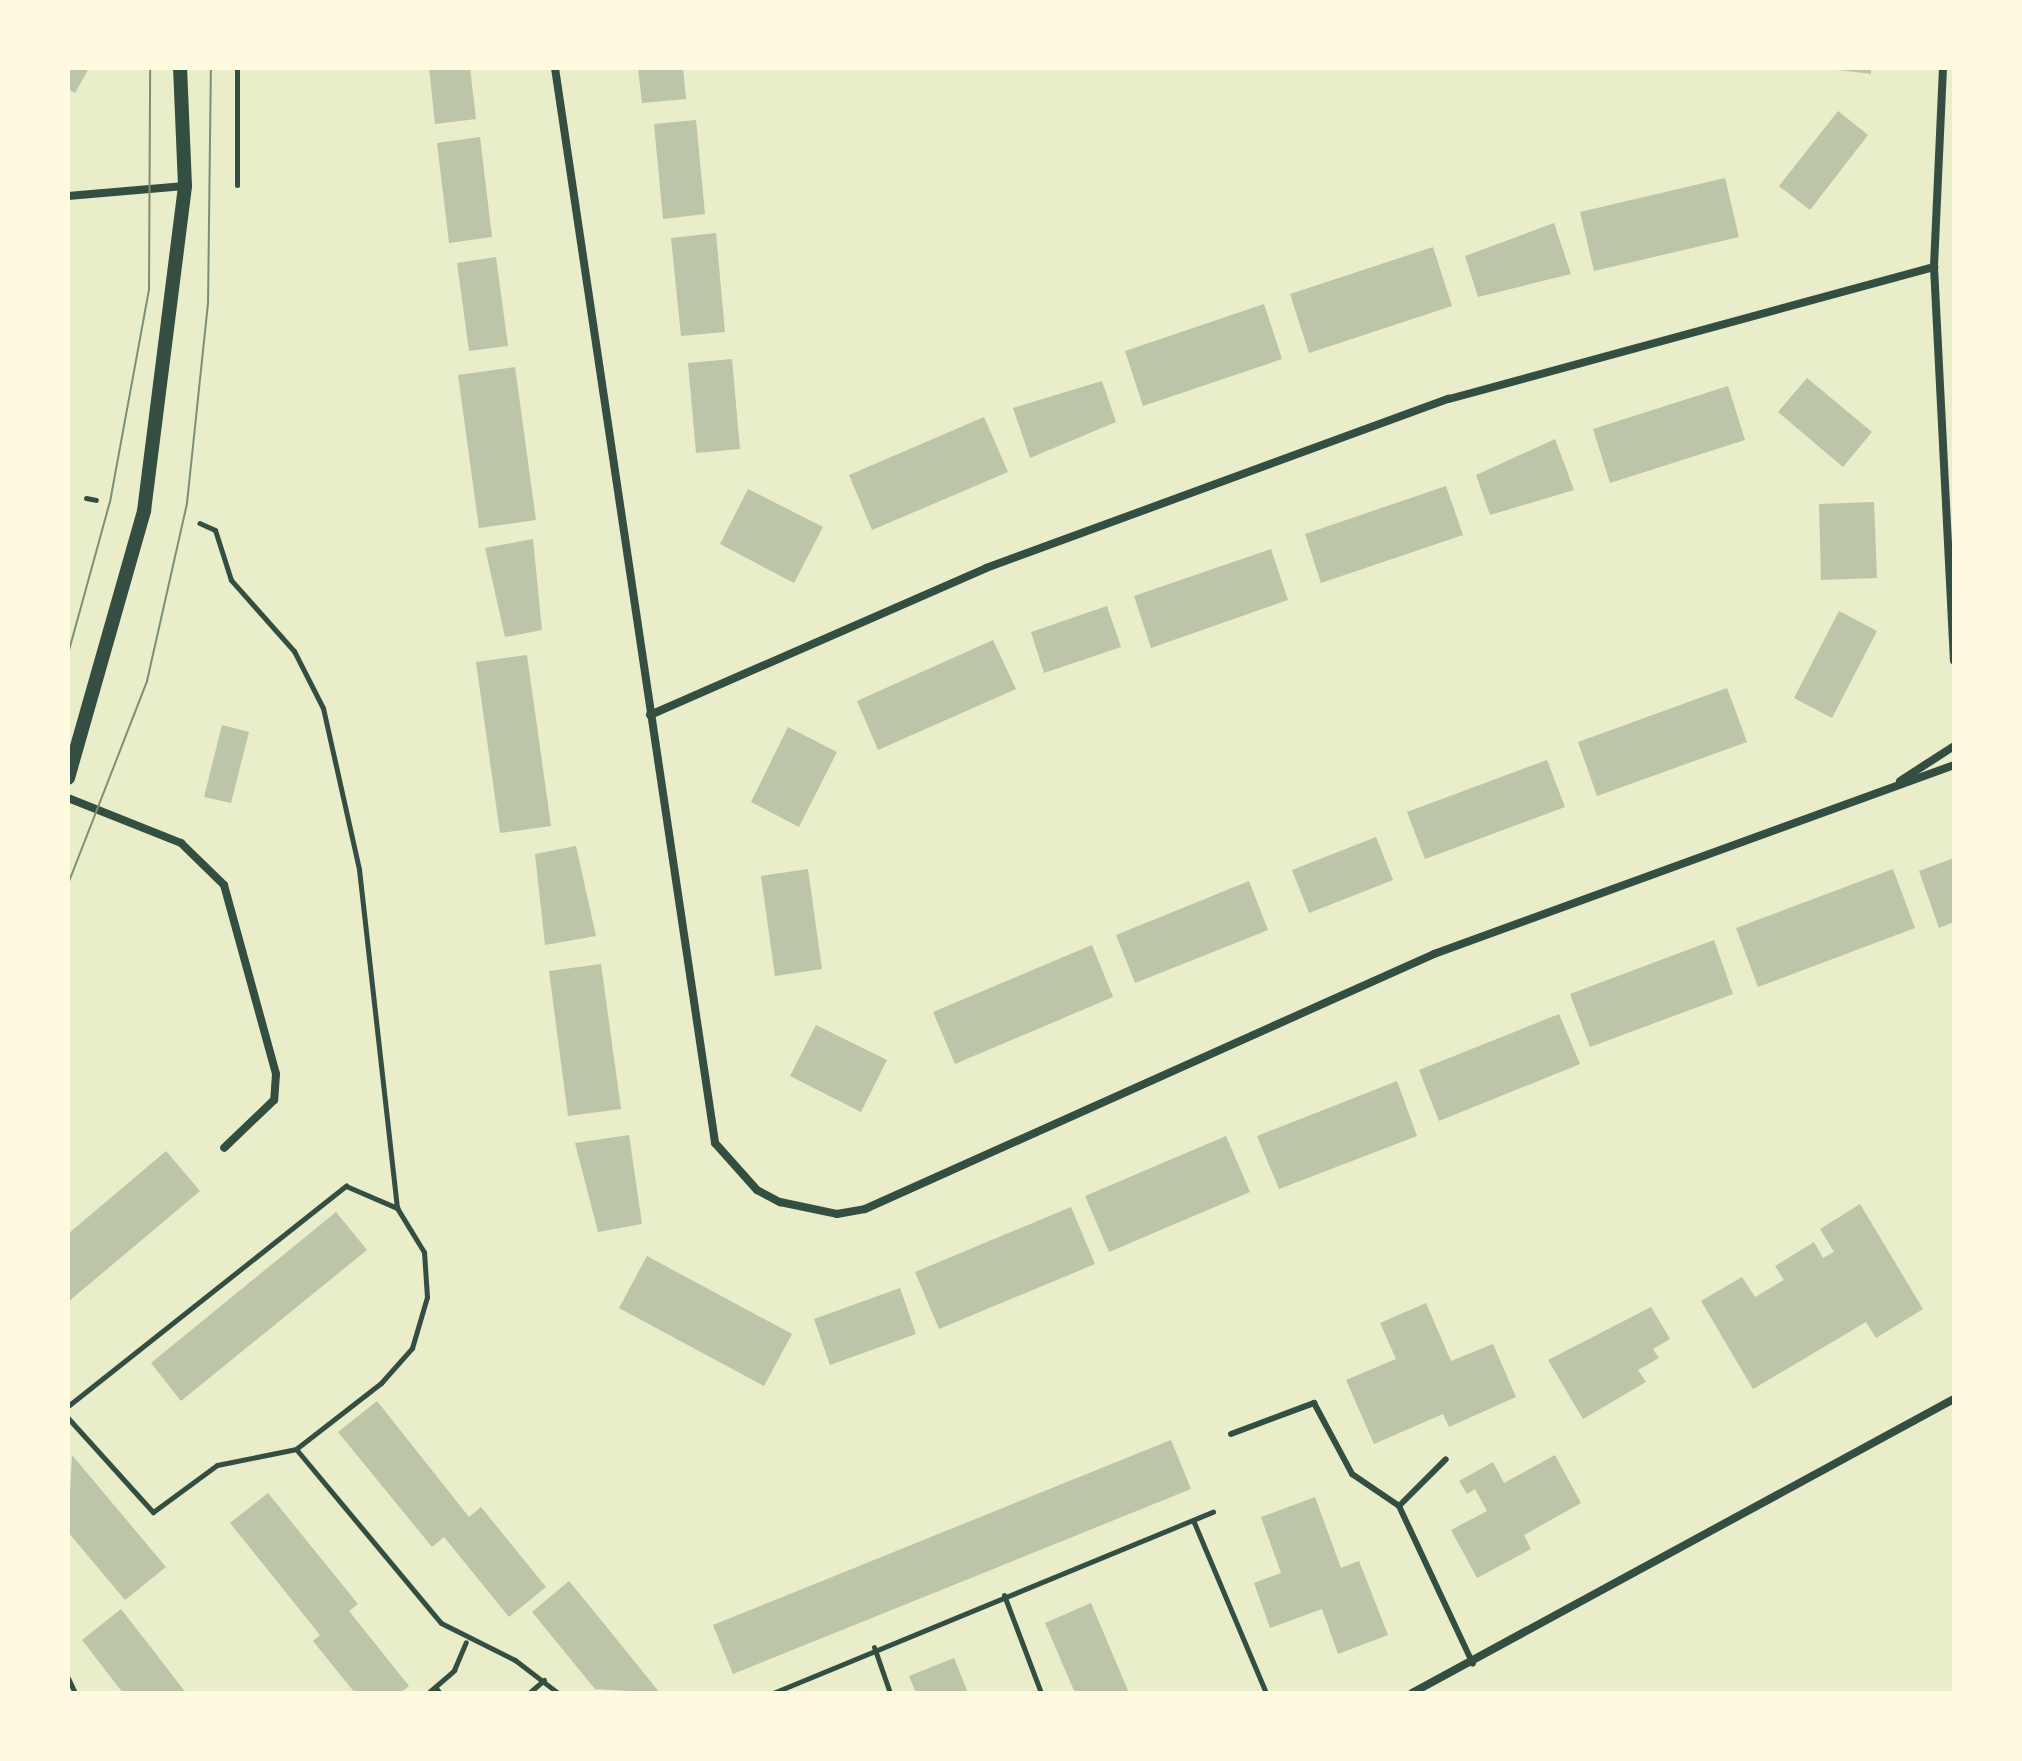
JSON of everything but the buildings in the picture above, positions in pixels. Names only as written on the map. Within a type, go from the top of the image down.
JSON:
[{"type":"street","points":[[68,778],[144,511],[185,186],[180,68]]},
{"type":"street","points":[[555,68],[715,1143],[757,1190],[837,1214],[878,1203],[1434,954],[1954,765]]},
{"type":"street","points":[[1943,68],[1934,267],[1954,660]]},
{"type":"street","points":[[68,196],[185,186]]},
{"type":"street","points":[[650,715],[986,568],[1449,399],[1934,267]]},
{"type":"street","points":[[1889,787],[1954,746]]},
{"type":"street","points":[[68,798],[181,843],[224,885],[276,1074],[274,1100],[224,1148]]},
{"type":"street","points":[[1412,1693],[1473,1664],[1954,1399]]},
{"type":"lane","points":[[1231,1434],[1314,1403],[1352,1474],[1399,1506],[1473,1664]]},
{"type":"lane","points":[[1399,1506],[1446,1459]]},
{"type":"path","points":[[237,68],[237,185]]},
{"type":"path","points":[[86,498],[96,500]]},
{"type":"path","points":[[68,1418],[153,1512],[217,1465],[296,1449],[381,1383],[412,1348],[427,1297],[424,1252],[397,1208],[359,869],[323,708],[294,651],[231,580],[215,530],[199,523]]},
{"type":"path","points":[[68,1406],[346,1186],[397,1208]]},
{"type":"path","points":[[296,1449],[422,1606],[466,1642],[544,1680],[558,1693]]},
{"type":"path","points":[[773,1693],[874,1647],[1213,1512]]},
{"type":"path","points":[[1193,1520],[1266,1693]]},
{"type":"path","points":[[1004,1595],[1041,1693]]},
{"type":"path","points":[[428,1693],[454,1670],[466,1642]]},
{"type":"path","points":[[874,1647],[890,1693]]},
{"type":"path","points":[[68,1678],[76,1693]]},
{"type":"path","points":[[529,1693],[544,1680]]},
{"type":"path","points":[[435,1687],[440,1693]]},
{"type":"tram line","points":[[68,654],[110,502],[149,289],[150,68]]},
{"type":"tram line","points":[[68,884],[147,681],[187,503],[208,304],[211,68]]}]
